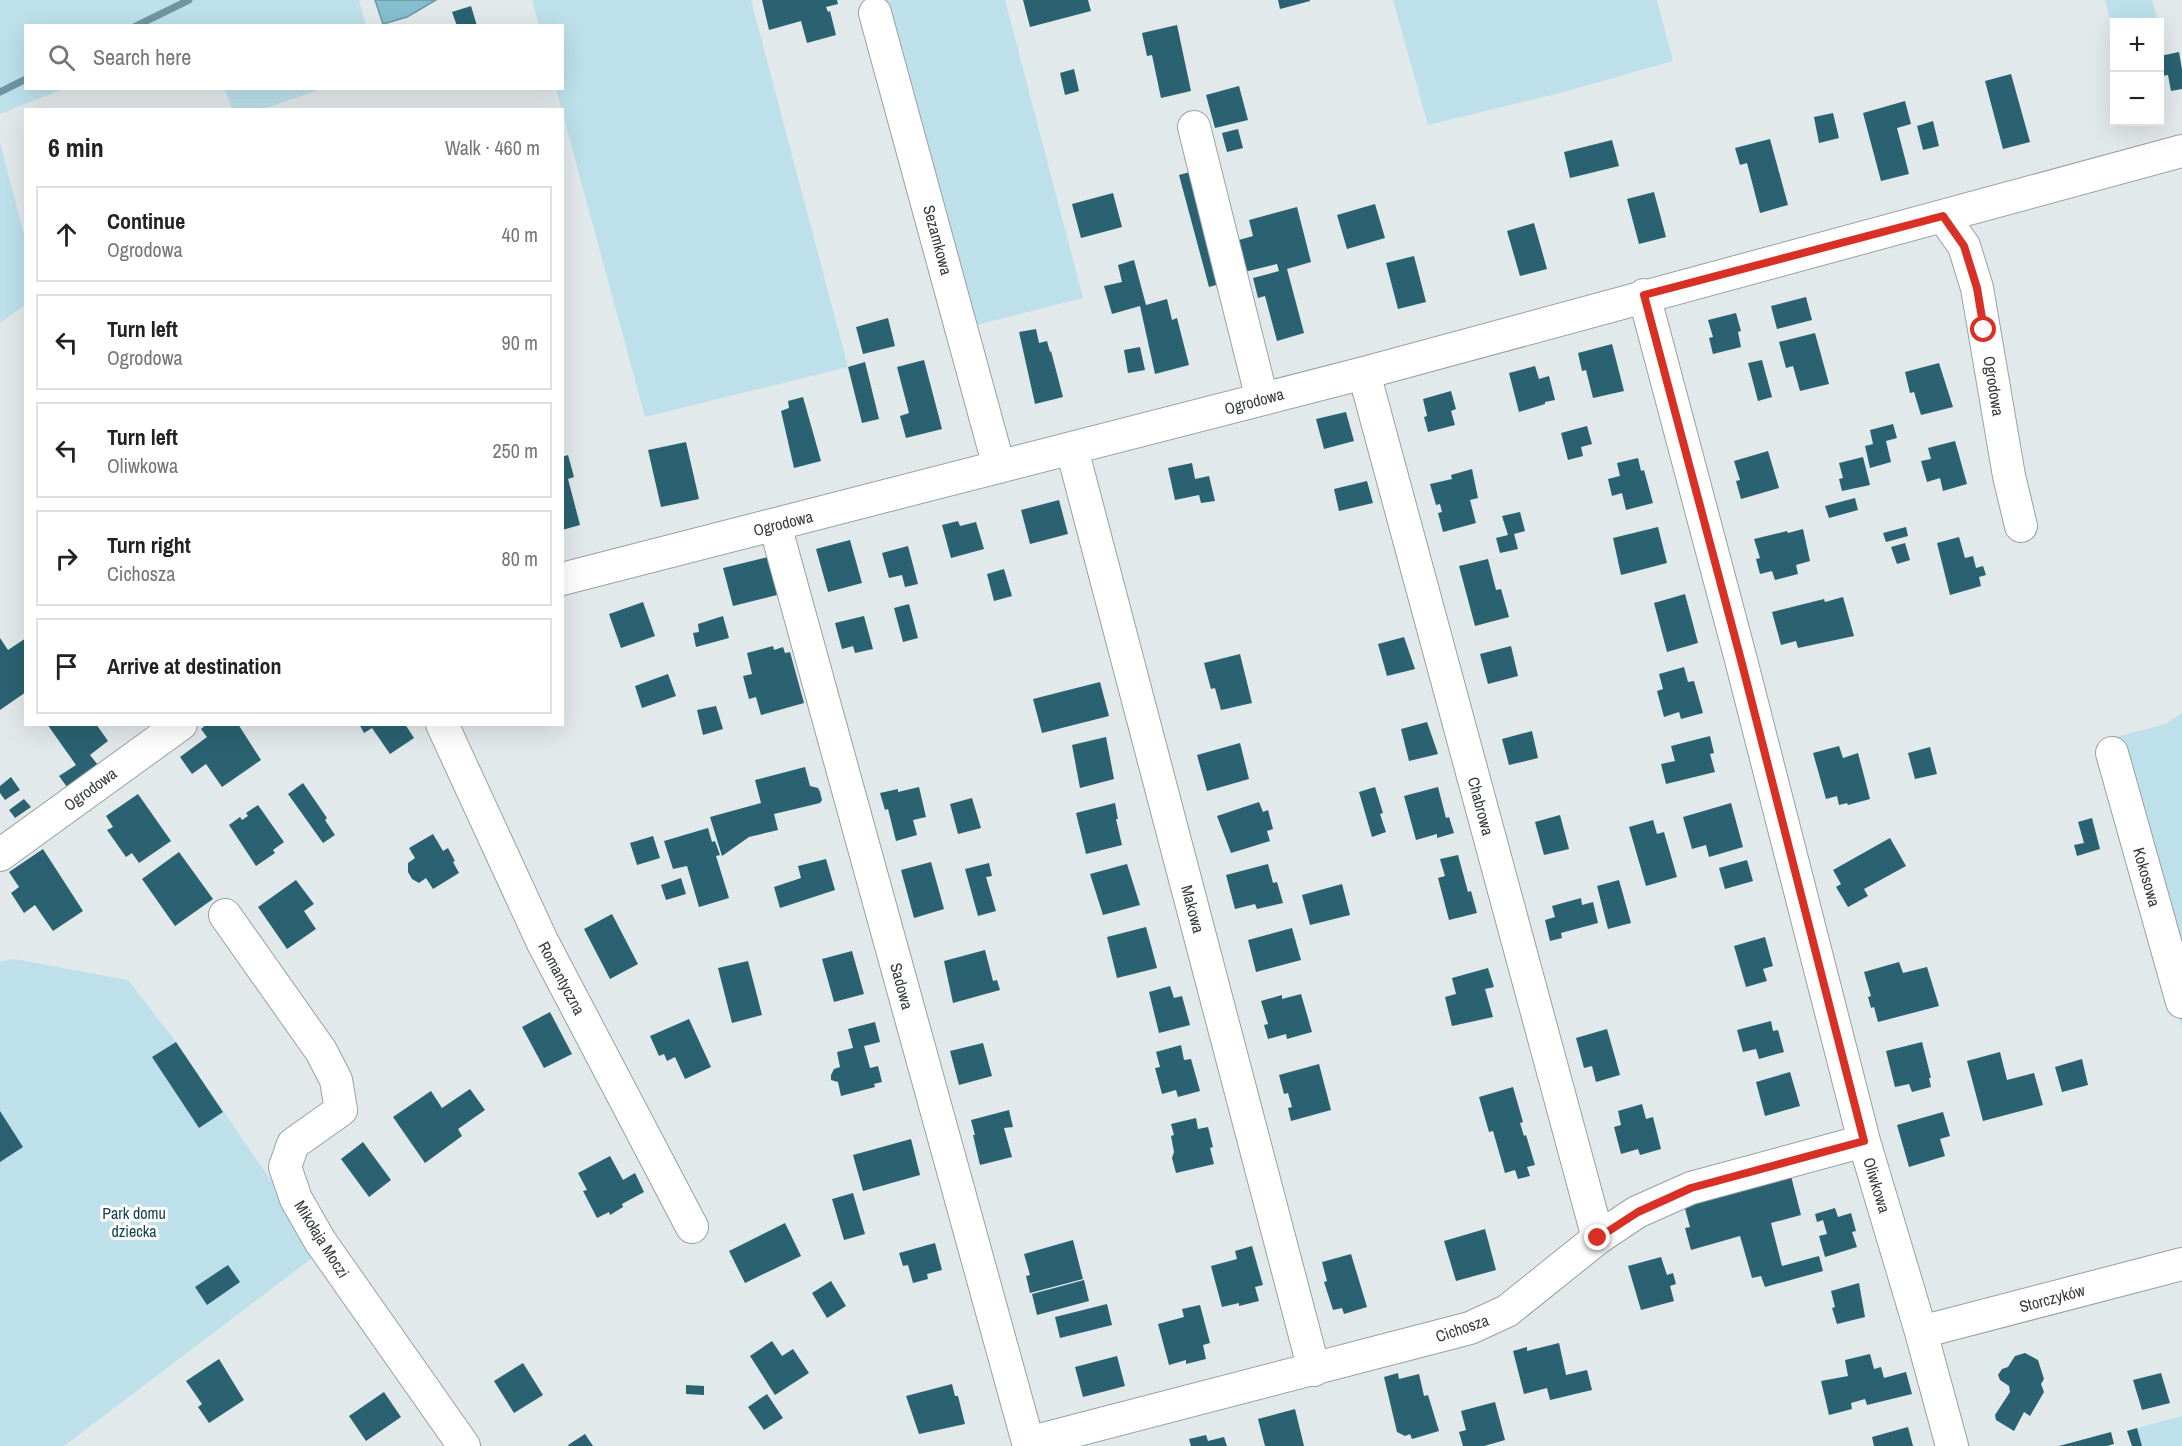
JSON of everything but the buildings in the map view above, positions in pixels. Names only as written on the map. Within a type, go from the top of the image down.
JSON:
[{"type":"street","name":"Sezamkowa","points":[[875,13],[999,468]]},
{"type":"street","points":[[1194,127],[1262,399]]},
{"type":"street","name":"Ogrodowa","points":[[564,578],[1364,373],[1644,295],[2182,151]]},
{"type":"street","name":"Ogrodowa","points":[[1943,216],[1964,246],[1977,288],[2009,476],[2021,526]]},
{"type":"street","name":"Oliwkowa","points":[[1644,295],[1864,1141],[1921,1332],[1952,1446]]},
{"type":"street","name":"Chabrowa","points":[[1364,373],[1598,1238]]},
{"type":"street","name":"Makowa","points":[[1072,449],[1314,1370]]},
{"type":"street","name":"Sadowa","points":[[775,525],[1028,1445]]},
{"type":"street","name":"Ogrodowa","points":[[0,855],[178,726]]},
{"type":"street","name":"Romantyczna","points":[[443,726],[542,941],[692,1227]]},
{"type":"street","name":"Kokosowa","points":[[2112,753],[2182,1002]]},
{"type":"street","name":"Mikołaja Moczi","points":[[225,915],[321,1051],[336,1080],[341,1110],[293,1144],[285,1167],[296,1199],[320,1241],[464,1446]]},
{"type":"street","name":"Cichosza","points":[[1028,1445],[1470,1328],[1507,1311],[1598,1238],[1638,1212],[1691,1188],[1864,1141]]},
{"type":"street","name":"Storczyków","points":[[1921,1332],[2182,1264]]},
{"type":"green space","points":[[0,0],[359,0],[366,24],[24,24],[24,90],[60,90],[0,114]]},
{"type":"green space","points":[[532,0],[751,0],[848,367],[645,417],[564,118],[564,108],[561,108],[556,90],[564,90],[564,24],[539,24]]},
{"type":"green space","points":[[877,0],[1005,0],[1083,298],[964,328]]},
{"type":"green space","points":[[1393,0],[1657,0],[1673,61],[1568,91],[1428,125]]},
{"type":"green space","points":[[2105,0],[2152,0],[2157,18],[2110,18]]},
{"type":"green space","points":[[226,90],[318,90],[266,108],[232,108]]},
{"type":"green space","points":[[0,143],[24,234],[24,306],[0,323]]},
{"type":"green space","points":[[2182,713],[2182,1027],[2100,741],[2165,724]]},
{"type":"green space","name":"Park domu dziecka","points":[[14,959],[128,980],[176,1042],[320,1252],[64,1446],[0,1446],[0,962]]},
{"type":"green space","points":[[2182,1416],[2182,1446],[2142,1446],[2137,1428]]},
{"type":"shaded area","points":[[375,0],[436,0],[407,17],[383,24]]},
{"type":"waterway","points":[[140,24],[189,0]]},
{"type":"waterway","points":[[0,92],[24,80]]},
{"type":"route","points":[[1598,1238],[1638,1212],[1691,1188],[1864,1141],[1741,660],[1644,295],[1943,216],[1964,246],[1977,288],[1984,330]]}]
